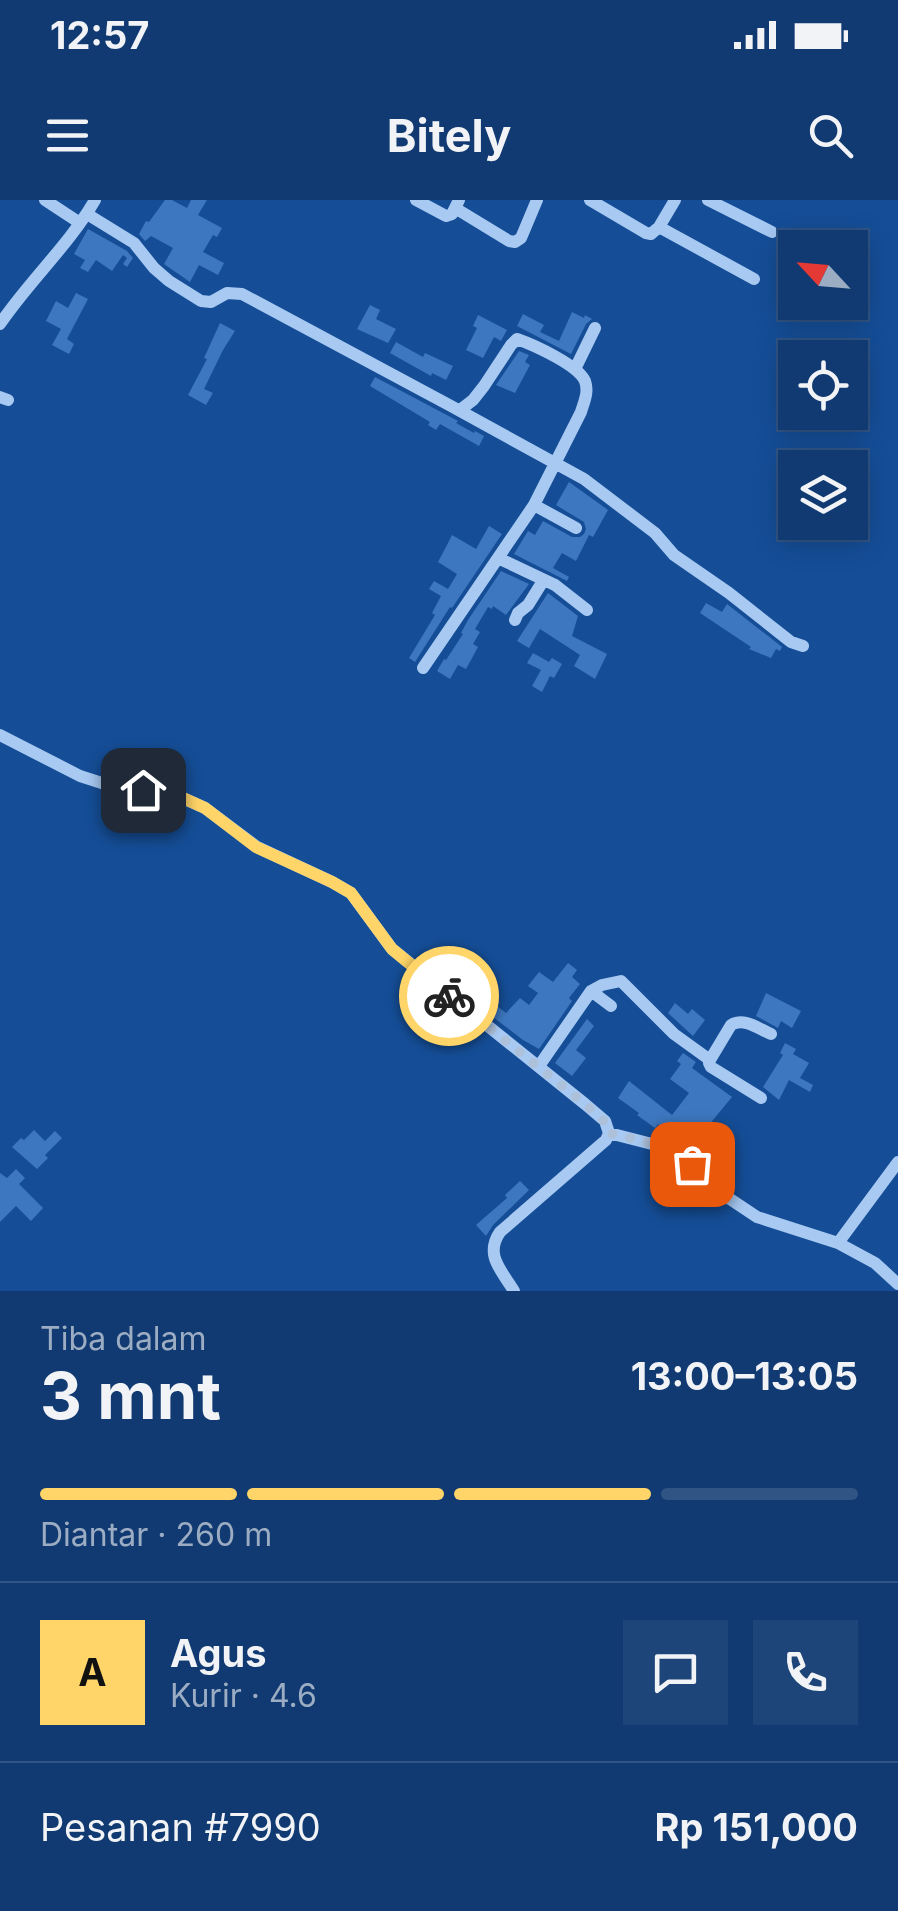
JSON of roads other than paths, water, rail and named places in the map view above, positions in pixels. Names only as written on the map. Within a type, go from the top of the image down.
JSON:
[{"type":"street","points":[[45,200],[134,243],[168,281],[201,301],[211,302],[232,292],[242,294],[584,480],[655,533],[674,555],[791,642],[802,646]]},
{"type":"street","points":[[1,319],[95,200]]},
{"type":"street","points":[[416,200],[446,216],[452,214],[457,204],[515,242],[536,200]]},
{"type":"street","points":[[590,200],[651,234],[675,200]]},
{"type":"street","points":[[708,200],[772,232]]},
{"type":"street","points":[[659,227],[754,279]]},
{"type":"street","points":[[575,369],[596,328]]},
{"type":"street","points":[[423,668],[534,505],[585,399],[586,383],[575,369],[516,340],[473,400],[460,410]]},
{"type":"street","points":[[534,505],[576,528]]},
{"type":"street","points":[[498,558],[555,584],[587,610]]},
{"type":"street","points":[[515,620],[543,581]]},
{"type":"street","points":[[0,735],[108,786],[174,794],[190,801],[256,847],[351,893],[392,949],[605,1122],[609,1133],[606,1140],[494,1240],[495,1260],[514,1291]]},
{"type":"street","points":[[540,1066],[591,991],[602,984],[621,981],[674,1034],[710,1060]]},
{"type":"street","points":[[591,991],[611,1006]]},
{"type":"street","points":[[762,1098],[709,1063],[735,1022],[771,1034]]},
{"type":"street","points":[[609,1133],[685,1158],[724,1194],[764,1220],[838,1243],[880,1267],[898,1284]]},
{"type":"street","points":[[838,1243],[898,1162]]}]
